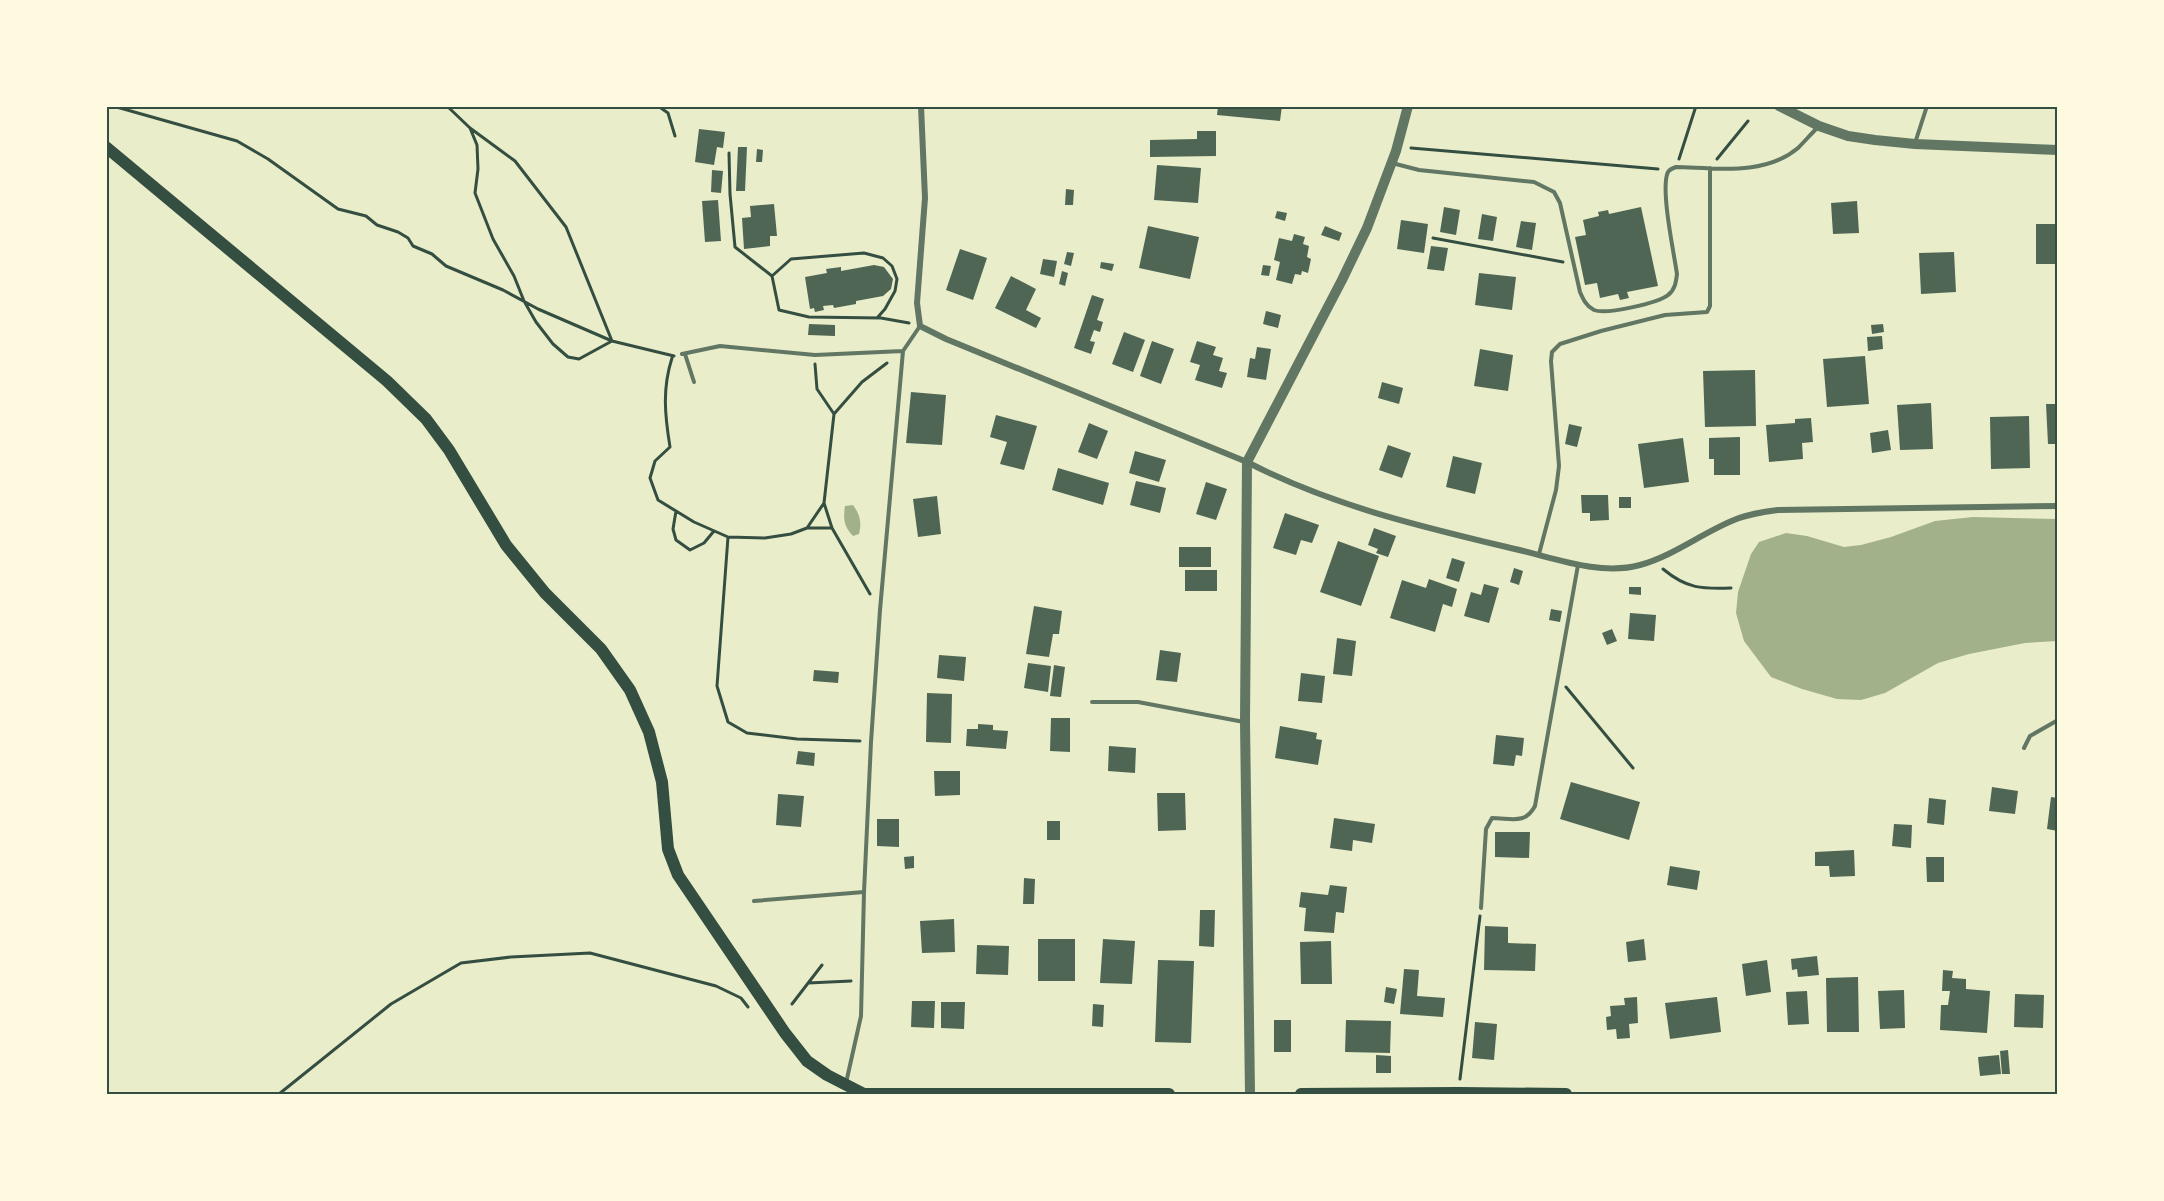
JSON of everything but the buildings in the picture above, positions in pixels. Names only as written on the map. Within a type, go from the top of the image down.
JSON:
[{"type":"main road","points":[[106,147],[387,381],[426,419],[455,460],[506,544],[545,593],[601,649],[630,690],[649,732],[662,782],[668,849],[678,875],[784,1033],[807,1061],[827,1075],[864,1094],[1169,1095]]},
{"type":"main road","points":[[1301,1095],[1459,1093],[1566,1095]]},
{"type":"street","points":[[921,106],[926,198],[917,303],[920,326],[946,339],[1247,462],[1282,480],[1348,505],[1404,522],[1578,564],[1619,568],[1640,565],[1653,560],[1734,520],[1755,513],[1778,510],[2058,506]]},
{"type":"street","points":[[1251,1095],[1245,722],[1247,462],[1367,228],[1397,146],[1408,106]]},
{"type":"street","points":[[1779,106],[1819,126],[1848,136],[1915,144],[2058,150]]},
{"type":"lane","points":[[1915,144],[1927,106]]},
{"type":"lane","points":[[1391,163],[1419,170],[1534,182],[1554,192],[1560,203],[1580,291],[1586,303],[1594,310],[1606,312],[1661,299],[1670,294],[1675,285],[1677,274],[1666,194],[1670,170],[1676,167],[1750,168],[1772,163],[1797,149],[1819,126]]},
{"type":"lane","points":[[1539,554],[1556,490],[1559,466],[1552,352],[1560,344],[1601,331],[1665,315],[1707,312],[1710,306],[1710,168]]},
{"type":"lane","points":[[846,1083],[861,1016],[871,742],[903,351],[920,326]]},
{"type":"lane","points":[[694,382],[683,354],[720,346],[815,355],[903,351]]},
{"type":"lane","points":[[1480,908],[1486,829],[1492,818],[1524,819],[1531,814],[1535,806],[1578,564]]},
{"type":"lane","points":[[1092,702],[1138,702],[1245,722]]},
{"type":"lane","points":[[2024,748],[2030,736],[2058,720]]},
{"type":"lane","points":[[754,901],[864,892]]},
{"type":"path","points":[[113,106],[237,141],[268,159],[338,209],[366,216],[377,225],[398,232],[408,238],[413,246],[432,254],[446,266],[612,341],[673,356],[664,398],[670,447],[655,461],[650,478],[658,500],[728,537],[765,538],[791,534],[807,528],[832,528]]},
{"type":"path","points":[[447,106],[470,128],[515,161],[566,227],[612,341]]},
{"type":"path","points":[[658,106],[668,113],[675,136]]},
{"type":"path","points":[[1676,167],[1696,106]]},
{"type":"path","points":[[1710,168],[1748,121]]},
{"type":"path","points":[[470,128],[477,145],[478,169],[474,193],[493,239],[514,276],[524,301],[553,344],[568,357],[579,359],[612,341]]},
{"type":"path","points":[[1397,146],[1670,170]]},
{"type":"path","points":[[729,153],[735,247],[772,276],[779,310],[809,317],[877,318],[920,326]]},
{"type":"path","points":[[1433,238],[1574,264]]},
{"type":"path","points":[[772,276],[791,259],[864,253],[883,258],[892,266],[897,279],[895,291],[877,318]]},
{"type":"path","points":[[880,610],[832,528],[824,503],[834,414],[862,382],[903,351]]},
{"type":"path","points":[[815,355],[817,389],[834,414]]},
{"type":"path","points":[[807,528],[824,503]]},
{"type":"path","points":[[676,511],[673,529],[676,540],[690,550],[704,543],[714,531]]},
{"type":"path","points":[[728,537],[717,686],[728,722],[747,733],[797,739],[871,742]]},
{"type":"path","points":[[1653,560],[1683,584],[1702,589],[1731,588]]},
{"type":"path","points":[[1559,679],[1633,768]]},
{"type":"path","points":[[1459,1093],[1480,908]]},
{"type":"path","points":[[279,1095],[391,1004],[462,963],[511,957],[590,953],[716,986],[741,998],[754,1014]]},
{"type":"path","points":[[792,1004],[822,964]]},
{"type":"path","points":[[808,983],[862,981]]},
{"type":"shaded area","points":[[853,505],[859,515],[860,526],[859,534],[853,536],[846,526],[844,515],[845,506]]},
{"type":"shaded area","points":[[1973,517],[2057,519],[2057,641],[2025,643],[1969,654],[1938,663],[1885,693],[1861,700],[1837,699],[1771,677],[1744,641],[1736,613],[1738,592],[1751,554],[1759,542],[1786,533],[1807,536],[1844,547],[1891,537],[1935,521]]}]
